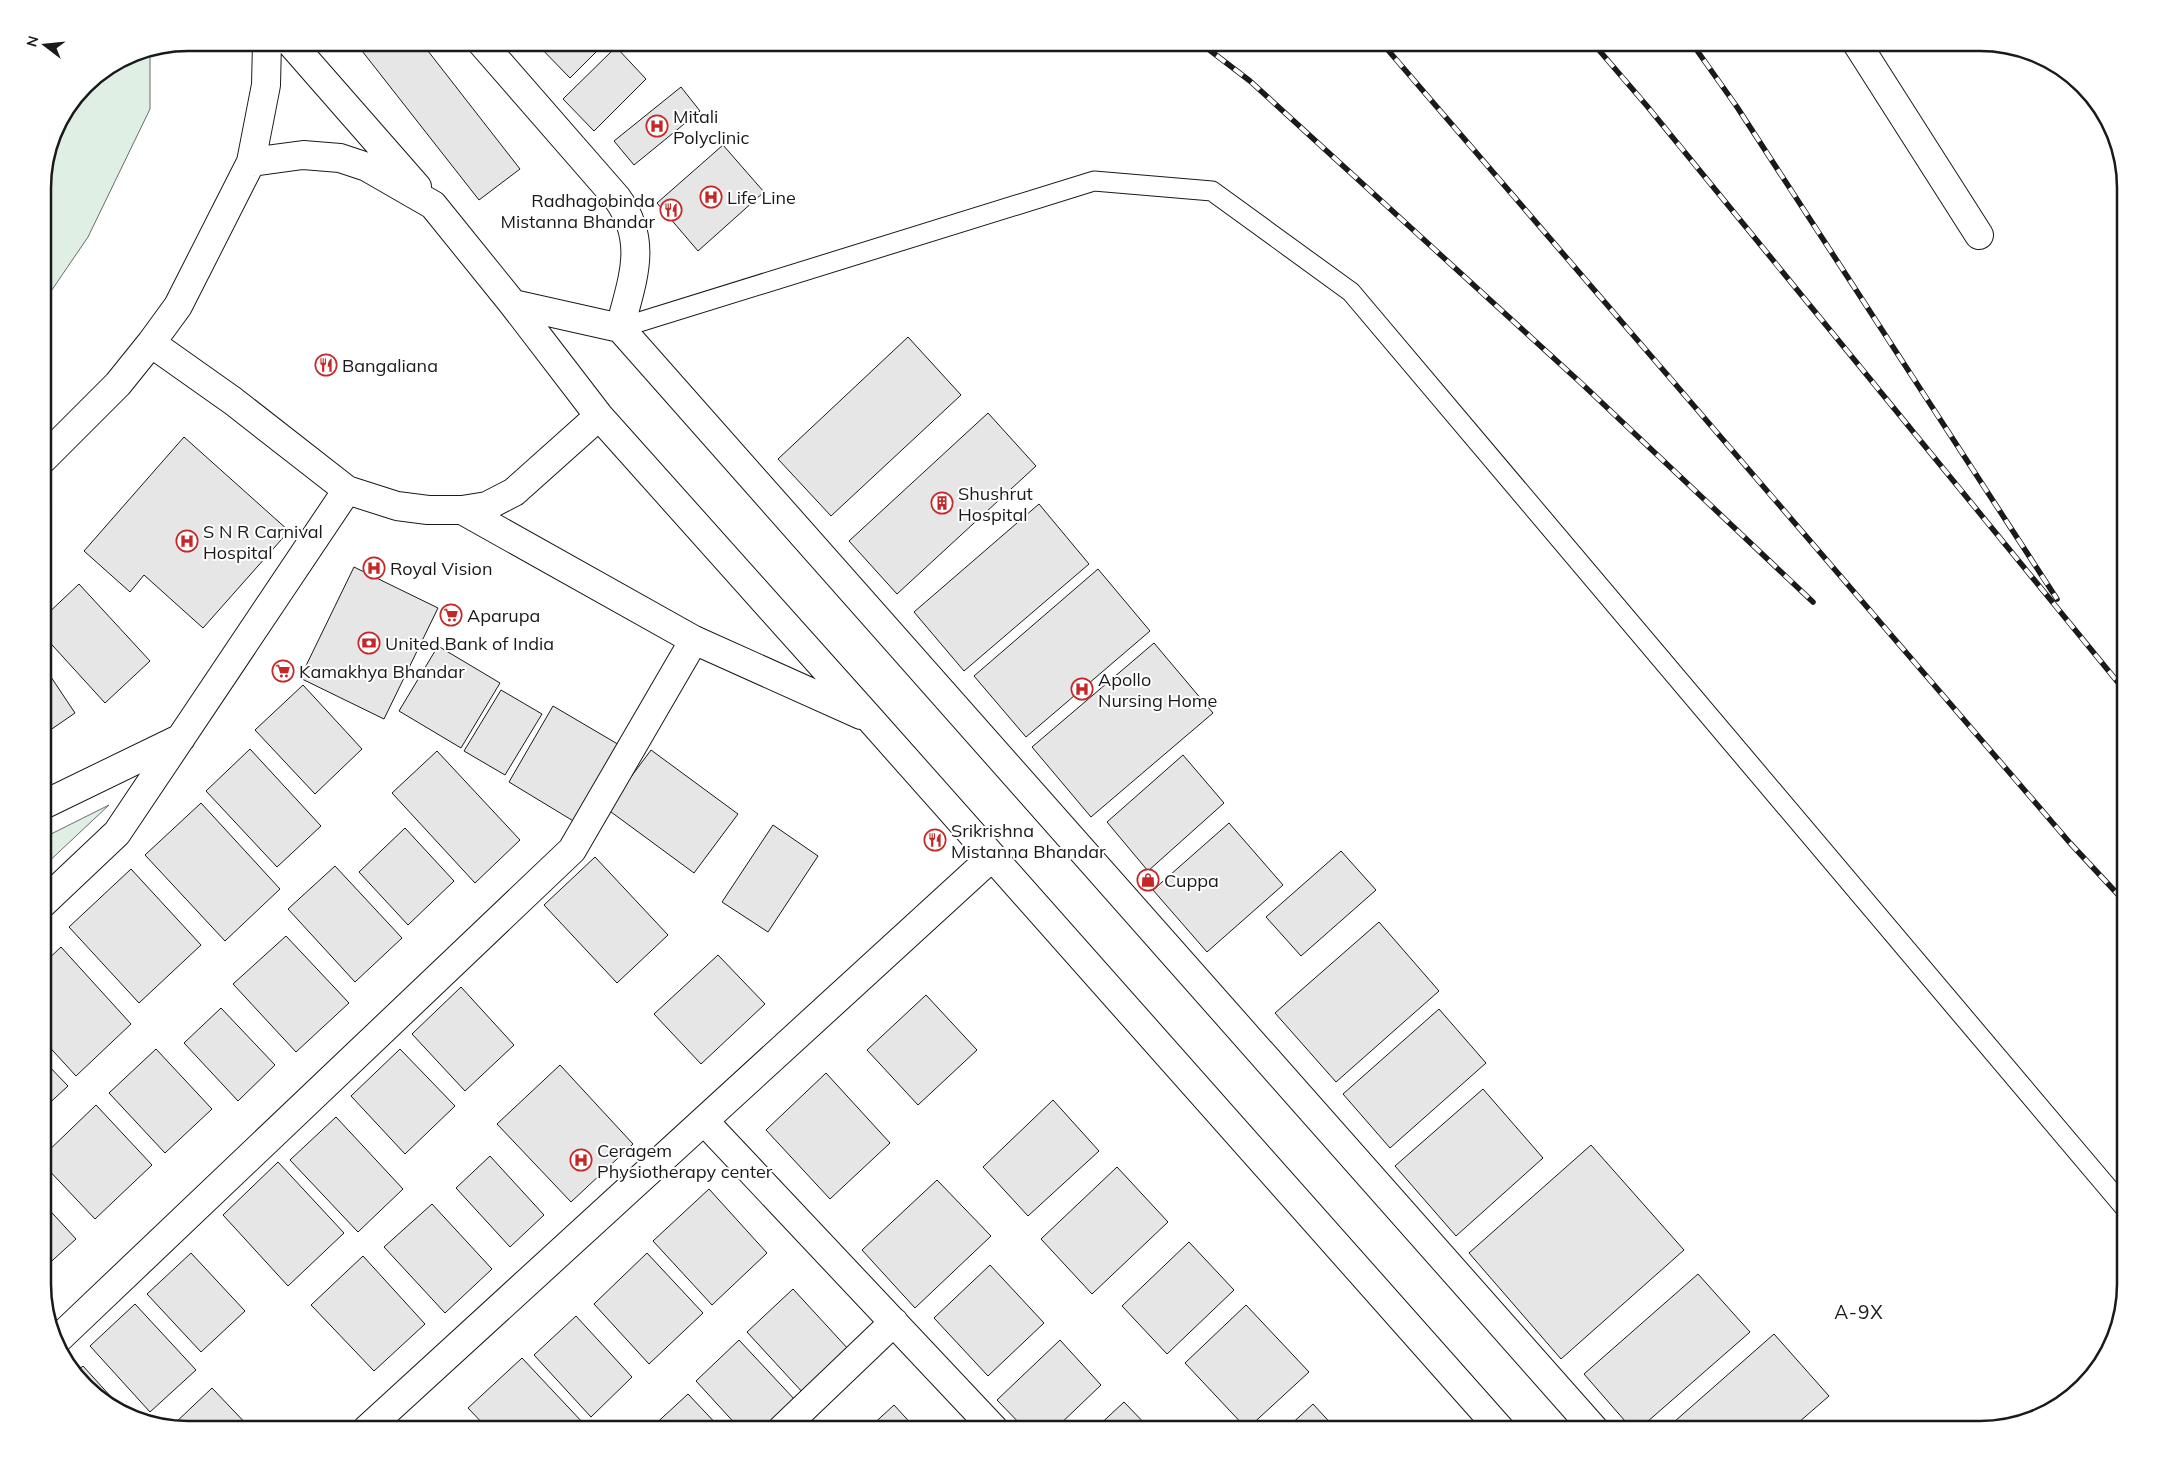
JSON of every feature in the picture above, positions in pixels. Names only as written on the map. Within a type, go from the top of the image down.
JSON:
[{"type":"street","points":[[1862,51],[1979,235]]},
{"type":"street","points":[[52,450],[118,384],[178,306],[251,162],[266,85],[267,52]]},
{"type":"street","points":[[299,52],[433,205],[513,304],[599,416],[1492,1421]]},
{"type":"street","points":[[490,52],[628,213],[636,237],[637,261],[620,328]]},
{"type":"street","points":[[251,162],[303,155],[340,158],[367,167],[433,205]]},
{"type":"street","points":[[513,304],[620,328],[1586,1421]]},
{"type":"street","points":[[151,343],[233,401],[347,490],[397,506],[428,510],[462,510],[487,506],[514,492],[599,416]]},
{"type":"street","points":[[52,895],[117,834],[347,490]]},
{"type":"street","points":[[462,510],[694,640],[871,720]]},
{"type":"street","points":[[62,1335],[572,850],[694,640]]},
{"type":"street","points":[[52,801],[182,737]]},
{"type":"street","points":[[377,1421],[992,857]]},
{"type":"street","points":[[704,1121],[986,1421]]},
{"type":"street","points":[[791,1421],[894,1322]]},
{"type":"lane","points":[[620,328],[1094,181],[1212,191],[1351,292],[2117,1197]]},
{"type":"green space","points":[[150,57],[150,109],[88,237],[52,290],[52,179],[56,153],[65,128],[74,112],[91,91],[112,74]]},
{"type":"green space","points":[[109,805],[52,859],[52,834]]},
{"type":"building","points":[[363,52],[429,52],[520,169],[479,200]]},
{"type":"building","points":[[545,52],[596,52],[570,78]]},
{"type":"building","points":[[611,52],[620,52],[646,79],[594,131],[563,99]]},
{"type":"building","name":"Mitali Polyclinic","points":[[681,87],[700,111],[634,165],[614,141]]},
{"type":"building","name":"Life Line","points":[[723,145],[764,192],[698,251],[657,203]]},
{"type":"building","points":[[908,337],[961,395],[831,516],[778,459]]},
{"type":"building","name":"Shushrut Hospital","points":[[988,413],[1036,466],[897,594],[849,541]]},
{"type":"building","name":"S N R Carnival Hospital","points":[[184,437],[289,531],[203,628],[144,575],[130,592],[84,551]]},
{"type":"building","points":[[1039,504],[1089,564],[964,671],[914,612]]},
{"type":"building","name":"United Bank of India","points":[[354,567],[438,608],[384,719],[300,678]]},
{"type":"building","points":[[1098,569],[1150,631],[1026,737],[974,676]]},
{"type":"building","points":[[79,584],[150,661],[105,703],[52,645],[52,610]]},
{"type":"building","points":[[1154,643],[1213,713],[1091,817],[1032,747]]},
{"type":"building","points":[[438,646],[500,683],[461,748],[399,711]]},
{"type":"building","points":[[52,678],[75,713],[52,729]]},
{"type":"building","points":[[303,685],[362,749],[315,794],[255,730]]},
{"type":"building","points":[[501,690],[542,714],[505,775],[464,751]]},
{"type":"building","points":[[553,706],[621,746],[575,822],[509,782]]},
{"type":"building","points":[[250,749],[321,826],[277,867],[206,791]]},
{"type":"building","points":[[651,750],[738,814],[694,873],[607,809]]},
{"type":"building","points":[[437,751],[520,840],[475,883],[392,793]]},
{"type":"building","points":[[1183,755],[1224,803],[1148,871],[1107,822]]},
{"type":"building","points":[[201,803],[280,889],[225,941],[145,855]]},
{"type":"building","points":[[1229,823],[1283,885],[1207,952],[1153,890]]},
{"type":"building","points":[[773,825],[818,856],[768,932],[722,902]]},
{"type":"building","points":[[405,828],[454,881],[408,925],[359,872]]},
{"type":"building","points":[[1341,851],[1376,890],[1301,956],[1266,917]]},
{"type":"building","points":[[595,857],[668,935],[617,983],[544,905]]},
{"type":"building","points":[[335,866],[402,938],[355,982],[288,909]]},
{"type":"building","points":[[131,869],[201,945],[139,1003],[69,927]]},
{"type":"building","points":[[1379,922],[1439,991],[1336,1082],[1275,1013]]},
{"type":"building","points":[[286,936],[349,1003],[296,1052],[233,984]]},
{"type":"building","points":[[61,947],[131,1024],[76,1076],[52,1050],[52,956]]},
{"type":"building","points":[[718,955],[765,1004],[701,1064],[654,1014]]},
{"type":"building","points":[[461,987],[514,1045],[465,1091],[412,1034]]},
{"type":"building","points":[[926,995],[977,1050],[918,1105],[867,1050]]},
{"type":"building","points":[[221,1008],[275,1065],[238,1101],[184,1043]]},
{"type":"building","points":[[1439,1009],[1486,1063],[1390,1148],[1343,1094]]},
{"type":"building","points":[[156,1049],[212,1109],[165,1153],[109,1093]]},
{"type":"building","points":[[400,1049],[455,1106],[405,1154],[351,1096]]},
{"type":"building","points":[[560,1065],[633,1144],[571,1202],[497,1124]]},
{"type":"building","points":[[52,1069],[68,1086],[52,1101]]},
{"type":"building","points":[[826,1073],[890,1143],[830,1199],[766,1130]]},
{"type":"building","points":[[1483,1089],[1543,1158],[1456,1236],[1395,1166]]},
{"type":"building","points":[[1053,1100],[1099,1151],[1028,1216],[983,1167]]},
{"type":"building","points":[[96,1105],[152,1165],[95,1219],[52,1174],[52,1147]]},
{"type":"building","points":[[336,1117],[403,1189],[358,1232],[290,1160]]},
{"type":"building","points":[[1591,1145],[1684,1250],[1561,1359],[1469,1253]]},
{"type":"building","points":[[490,1156],[544,1215],[510,1247],[456,1188]]},
{"type":"building","points":[[278,1162],[344,1233],[288,1286],[223,1215]]},
{"type":"building","points":[[1117,1167],[1168,1222],[1092,1294],[1041,1239]]},
{"type":"building","points":[[937,1180],[991,1236],[915,1308],[862,1250]]},
{"type":"building","points":[[709,1189],[767,1253],[712,1305],[653,1241]]},
{"type":"building","points":[[432,1204],[492,1269],[445,1313],[384,1247]]},
{"type":"building","points":[[52,1213],[76,1239],[52,1261]]},
{"type":"building","points":[[1189,1242],[1234,1290],[1167,1354],[1122,1306]]},
{"type":"building","points":[[191,1253],[245,1311],[201,1352],[147,1294]]},
{"type":"building","points":[[647,1253],[703,1313],[649,1364],[594,1304]]},
{"type":"building","points":[[363,1256],[425,1324],[374,1371],[311,1305]]},
{"type":"building","points":[[990,1265],[1044,1323],[988,1376],[934,1318]]},
{"type":"building","points":[[1698,1274],[1750,1332],[1648,1421],[1625,1421],[1584,1374]]},
{"type":"building","points":[[793,1289],[850,1351],[804,1394],[747,1332]]},
{"type":"building","points":[[135,1304],[196,1370],[150,1412],[90,1346]]},
{"type":"building","points":[[1246,1305],[1309,1372],[1256,1421],[1239,1421],[1185,1363]]},
{"type":"building","points":[[576,1316],[632,1377],[591,1417],[534,1355]]},
{"type":"building","points":[[1774,1334],[1829,1396],[1800,1421],[1675,1421]]},
{"type":"building","points":[[739,1340],[796,1401],[775,1421],[733,1421],[696,1381]]},
{"type":"building","points":[[1060,1340],[1101,1385],[1063,1421],[1017,1421],[997,1400]]},
{"type":"building","points":[[522,1358],[581,1421],[480,1421],[468,1408]]},
{"type":"building","points":[[83,1366],[112,1398],[98,1387],[81,1368]]},
{"type":"building","points":[[212,1388],[243,1421],[188,1421],[178,1420]]},
{"type":"building","points":[[688,1394],[713,1421],[659,1421]]},
{"type":"building","points":[[1124,1402],[1142,1421],[1104,1421]]},
{"type":"building","points":[[1313,1404],[1329,1421],[1295,1421]]},
{"type":"building","points":[[894,1405],[909,1421],[877,1421]]},
{"type":"railway","points":[[1211,51],[1250,81],[1581,383],[1813,602]]},
{"type":"railway","points":[[1389,51],[2070,843],[2117,893]]},
{"type":"railway","points":[[1600,51],[1647,106],[2117,681]]},
{"type":"railway","points":[[1697,51],[1737,107],[2057,599]]},
{"type":"place","name":"Mitali Polyclinic","points":[[657,126]]},
{"type":"place","name":"Life Line","points":[[711,197]]},
{"type":"place","name":"Radhagobinda Mistanna Bhandar","points":[[671,210]]},
{"type":"place","name":"Bangaliana","points":[[326,365]]},
{"type":"place","name":"Shushrut Hospital","points":[[942,503]]},
{"type":"place","name":"S N R Carnival Hospital","points":[[187,541]]},
{"type":"place","name":"Royal Vision","points":[[374,568]]},
{"type":"place","name":"Aparupa","points":[[451,615]]},
{"type":"place","name":"United Bank of India","points":[[369,643]]},
{"type":"place","name":"Kamakhya Bhandar","points":[[283,671]]},
{"type":"place","name":"Apollo Nursing Home","points":[[1082,689]]},
{"type":"place","name":"Srikrishna Mistanna Bhandar","points":[[935,840]]},
{"type":"place","name":"Cuppa","points":[[1148,880]]},
{"type":"place","name":"Ceragem Physiotherapy center","points":[[581,1160]]},
{"type":"district","name":"A-9X","points":[[1859,1312]]}]
